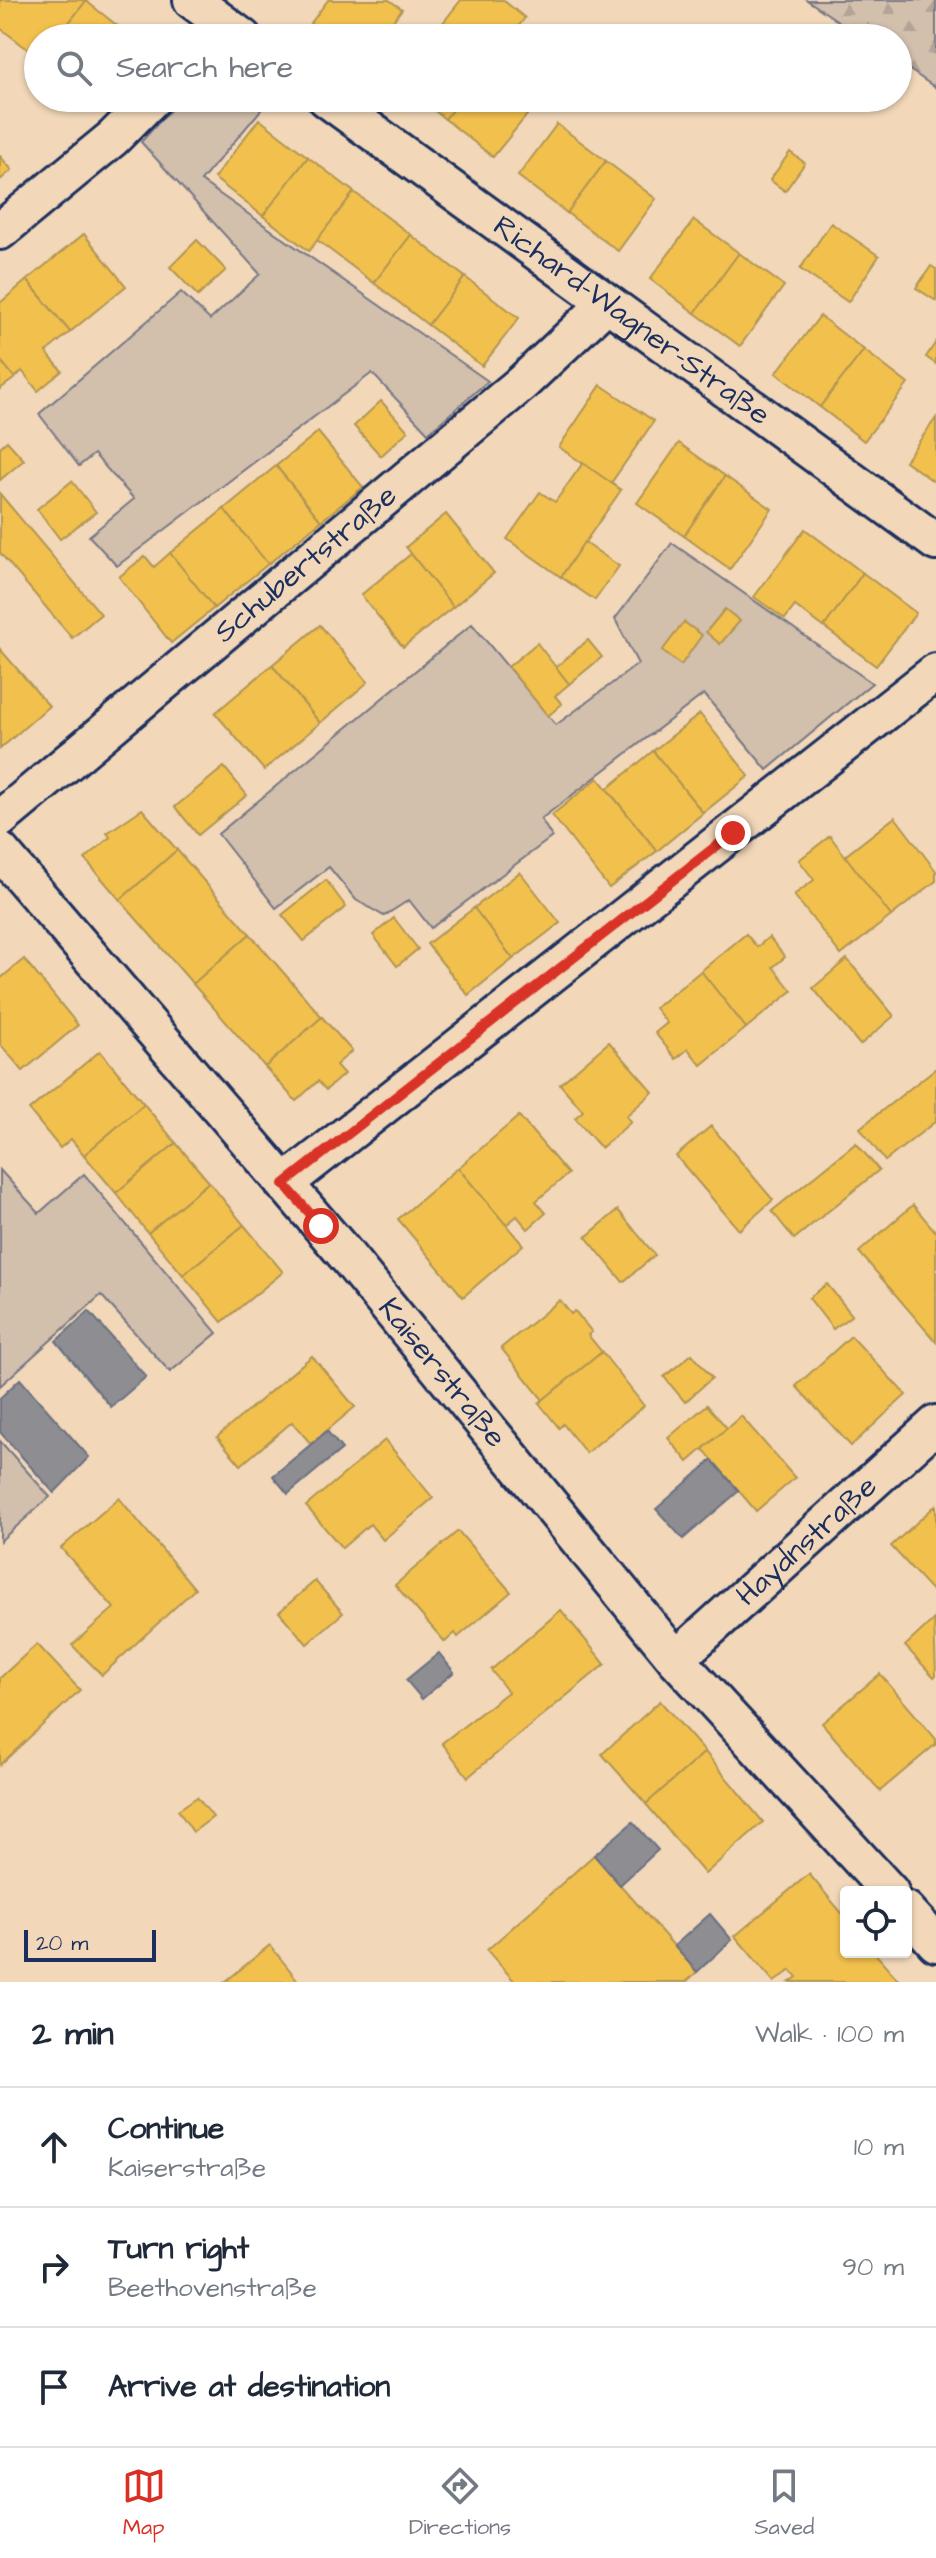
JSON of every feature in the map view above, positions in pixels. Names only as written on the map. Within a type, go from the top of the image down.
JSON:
[{"type":"street","points":[[0,231],[113,138],[139,112]]},
{"type":"street","name":"Richard-Wagner-Straße","points":[[345,112],[936,542]]},
{"type":"street","name":"Schubertstraße","points":[[0,819],[522,383],[607,303]]},
{"type":"street","points":[[284,1184],[936,672]]},
{"type":"street","name":"Kaiserstraße","points":[[0,851],[345,1254],[676,1659],[884,1886]]},
{"type":"street","name":"Haydnstraße","points":[[676,1659],[936,1424]]},
{"type":"street","points":[[912,1917],[936,1943]]},
{"type":"green space","points":[[807,0],[936,0],[936,88],[912,72],[912,24],[842,24]]},
{"type":"green space","points":[[168,112],[259,112],[201,181],[488,381],[428,433],[372,373],[117,566],[89,536],[134,499],[94,454],[79,466],[39,414],[181,292],[210,320],[260,274],[141,142]]},
{"type":"green space","points":[[672,543],[872,683],[767,770],[704,694],[541,819],[552,837],[431,928],[409,900],[384,916],[356,900],[329,867],[276,908],[218,834],[472,624],[556,725],[638,664],[615,619]]},
{"type":"green space","points":[[0,1170],[39,1213],[84,1174],[217,1333],[170,1372],[101,1295],[0,1386]]},
{"type":"green space","points":[[0,1441],[50,1497],[0,1541]]},
{"type":"building: Homes","points":[[0,0],[86,1],[68,24],[24,24],[24,46],[0,28]]},
{"type":"building: Homes","points":[[328,0],[389,0],[402,9],[391,24],[310,24]]},
{"type":"building: Homes","points":[[461,0],[503,0],[525,18],[520,24],[442,24]]},
{"type":"building: Homes","points":[[86,1],[115,24],[68,24]]},
{"type":"building: Homes","points":[[436,112],[451,112],[445,119]]},
{"type":"building: Homes","points":[[451,112],[530,112],[493,157],[445,119]]},
{"type":"building: Homes","points":[[259,119],[308,157],[263,216],[214,178]]},
{"type":"building: Homes","points":[[557,124],[606,161],[567,213],[518,176]]},
{"type":"building: Homes","points":[[790,152],[805,163],[785,191],[770,180]]},
{"type":"building: Homes","points":[[0,156],[12,170],[0,180]]},
{"type":"building: Homes","points":[[308,157],[354,192],[309,251],[263,216]]},
{"type":"building: Homes","points":[[606,161],[656,199],[618,251],[567,213]]},
{"type":"building: Homes","points":[[354,192],[411,235],[374,283],[317,240]]},
{"type":"building: Homes","points":[[694,220],[739,253],[695,313],[650,279]]},
{"type":"building: Homes","points":[[831,223],[879,256],[848,302],[800,269]]},
{"type":"building: Homes","points":[[84,234],[126,286],[70,332],[27,280]]},
{"type":"building: Homes","points":[[411,235],[465,277],[428,325],[374,283]]},
{"type":"building: Homes","points":[[197,240],[226,270],[198,296],[170,267]]},
{"type":"building: Homes","points":[[739,253],[784,286],[740,346],[695,313]]},
{"type":"building: Homes","points":[[931,266],[936,269],[936,301],[916,288]]},
{"type":"building: Homes","points":[[465,277],[519,318],[482,366],[428,325]]},
{"type":"building: Homes","points":[[27,280],[70,332],[46,352],[62,371],[38,391],[22,371],[15,378],[0,360],[0,303]]},
{"type":"building: Homes","points":[[820,316],[864,350],[820,407],[776,373]]},
{"type":"building: Homes","points":[[936,342],[936,364],[926,357]]},
{"type":"building: Homes","points":[[864,350],[908,384],[864,441],[820,407]]},
{"type":"building: Homes","points":[[0,360],[15,378],[0,389]]},
{"type":"building: Homes","points":[[601,385],[654,421],[611,483],[559,447]]},
{"type":"building: Homes","points":[[381,401],[408,431],[381,456],[354,426]]},
{"type":"building: Homes","points":[[936,418],[936,483],[905,461]]},
{"type":"building: Homes","points":[[318,432],[363,487],[321,521],[276,466]]},
{"type":"building: Homes","points":[[7,441],[24,460],[0,480],[0,447]]},
{"type":"building: Homes","points":[[679,443],[725,476],[684,536],[637,503]]},
{"type":"building: Homes","points":[[583,463],[621,490],[561,577],[507,539],[540,492],[555,502]]},
{"type":"building: Homes","points":[[276,466],[321,521],[268,564],[224,509]]},
{"type":"building: Homes","points":[[725,476],[772,509],[730,569],[684,536]]},
{"type":"building: Homes","points":[[72,481],[96,512],[60,539],[37,509]]},
{"type":"building: Homes","points":[[0,494],[101,614],[72,638],[0,553]]},
{"type":"building: Homes","points":[[224,509],[268,564],[214,608],[170,553]]},
{"type":"building: Homes","points":[[446,514],[494,573],[453,607],[406,547]]},
{"type":"building: Homes","points":[[805,529],[863,573],[824,627],[795,606],[785,619],[754,597]]},
{"type":"building: Homes","points":[[584,542],[619,566],[595,600],[561,577]]},
{"type":"building: Homes","points":[[170,553],[214,608],[171,643],[119,577],[145,556],[154,567]]},
{"type":"building: Homes","points":[[411,554],[453,607],[403,647],[361,595]]},
{"type":"building: Homes","points":[[863,573],[916,613],[876,666],[824,627]]},
{"type":"building: Homes","points":[[725,609],[740,621],[720,644],[706,632]]},
{"type":"building: Homes","points":[[684,622],[702,635],[681,665],[662,651]]},
{"type":"building: Homes","points":[[320,625],[368,682],[320,723],[272,665]]},
{"type":"building: Homes","points":[[588,640],[602,657],[569,684],[556,667]]},
{"type":"building: Homes","points":[[537,643],[569,684],[555,696],[562,704],[548,716],[508,667]]},
{"type":"building: Homes","points":[[0,649],[49,706],[0,749]]},
{"type":"building: Homes","points":[[272,665],[320,723],[264,770],[215,713]]},
{"type":"building: Homes","points":[[700,714],[749,776],[703,813],[653,751]]},
{"type":"building: Homes","points":[[653,751],[703,813],[657,851],[607,789]]},
{"type":"building: Homes","points":[[224,767],[247,795],[198,835],[175,807]]},
{"type":"building: Homes","points":[[598,778],[657,851],[609,888],[552,815]]},
{"type":"building: Homes","points":[[142,809],[177,850],[120,900],[85,859],[110,837],[107,833]]},
{"type":"building: Homes","points":[[895,817],[936,871],[936,881],[891,916],[845,856]]},
{"type":"building: Homes","points":[[830,836],[891,916],[841,955],[794,895],[814,880],[799,860]]},
{"type":"building: Homes","points":[[177,850],[250,934],[193,984],[120,900]]},
{"type":"building: Homes","points":[[520,872],[560,923],[513,959],[474,908]]},
{"type":"building: Homes","points":[[326,880],[346,907],[304,941],[282,915]]},
{"type":"building: Homes","points":[[474,908],[513,959],[468,995],[427,944]]},
{"type":"building: Homes","points":[[394,918],[418,949],[397,966],[373,935]]},
{"type":"building: Homes","points":[[250,934],[322,1017],[265,1067],[193,984]]},
{"type":"building: Homes","points":[[746,934],[757,947],[769,937],[785,957],[773,967],[792,991],[746,1028],[701,971]]},
{"type":"building: Homes","points":[[24,959],[78,1025],[23,1071],[0,1044],[0,979]]},
{"type":"building: Homes","points":[[847,959],[894,1016],[860,1045],[813,988]]},
{"type":"building: Homes","points":[[701,971],[746,1028],[701,1065],[688,1049],[676,1059],[655,1033],[667,1023],[655,1008]]},
{"type":"building: Homes","points":[[322,1017],[352,1051],[336,1065],[344,1074],[326,1090],[318,1081],[296,1101],[265,1067]]},
{"type":"building: Homes","points":[[609,1042],[653,1092],[626,1116],[631,1122],[601,1148],[575,1118],[583,1111],[560,1084]]},
{"type":"building: Homes","points":[[100,1051],[144,1104],[84,1155],[71,1139],[60,1148],[29,1110]]},
{"type":"building: Homes","points":[[936,1068],[936,1121],[885,1161],[860,1128]]},
{"type":"building: Homes","points":[[144,1104],[176,1143],[116,1193],[84,1155]]},
{"type":"building: Homes","points":[[519,1116],[568,1174],[536,1201],[546,1213],[528,1229],[517,1216],[506,1225],[458,1168]]},
{"type":"building: Homes","points":[[711,1126],[773,1200],[739,1230],[676,1156]]},
{"type":"building: Homes","points":[[176,1143],[209,1182],[148,1233],[116,1193]]},
{"type":"building: Homes","points":[[856,1143],[879,1170],[794,1239],[772,1211]]},
{"type":"building: Homes","points":[[458,1168],[523,1245],[463,1297],[398,1219]]},
{"type":"building: Homes","points":[[209,1182],[244,1225],[183,1275],[148,1233]]},
{"type":"building: Homes","points":[[913,1205],[936,1232],[936,1342],[859,1252]]},
{"type":"building: Homes","points":[[618,1210],[655,1255],[623,1282],[586,1237]]},
{"type":"building: Homes","points":[[244,1225],[283,1272],[222,1322],[183,1275]]},
{"type":"building: Homes","points":[[827,1284],[852,1315],[833,1329],[809,1298]]},
{"type":"building: Homes","points":[[560,1300],[571,1314],[575,1311],[592,1332],[588,1335],[602,1352],[543,1400],[501,1348]]},
{"type":"building: Homes","points":[[851,1336],[906,1395],[851,1446],[796,1386]]},
{"type":"building: Homes","points":[[602,1352],[644,1406],[586,1453],[563,1424],[559,1428],[539,1403]]},
{"type":"building: Homes","points":[[692,1354],[712,1378],[685,1402],[664,1377]]},
{"type":"building: Homes","points":[[312,1356],[355,1407],[311,1444],[292,1422],[241,1465],[217,1437]]},
{"type":"building: Homes","points":[[707,1405],[727,1428],[688,1462],[668,1438]]},
{"type":"building: Homes","points":[[741,1416],[795,1478],[756,1511],[703,1449]]},
{"type":"building: Homes","points":[[385,1440],[433,1498],[383,1540],[370,1524],[342,1548],[306,1506]]},
{"type":"building: Homes","points":[[119,1498],[195,1589],[102,1675],[72,1645],[114,1608],[61,1548]]},
{"type":"building: Homes","points":[[936,1505],[936,1595],[891,1546]]},
{"type":"building: Homes","points":[[458,1531],[511,1592],[458,1637],[455,1633],[445,1642],[395,1585]]},
{"type":"building: Homes","points":[[315,1581],[343,1613],[307,1644],[279,1612]]},
{"type":"building: Homes","points":[[561,1610],[605,1664],[468,1777],[442,1743],[508,1692],[491,1670]]},
{"type":"building: Homes","points":[[934,1619],[936,1675],[934,1677],[905,1646]]},
{"type":"building: Homes","points":[[37,1644],[80,1690],[0,1765],[0,1678]]},
{"type":"building: Homes","points":[[880,1674],[936,1739],[936,1744],[880,1791],[822,1723]]},
{"type":"building: Homes","points":[[660,1701],[705,1752],[646,1804],[602,1754]]},
{"type":"building: Homes","points":[[705,1752],[763,1822],[705,1874],[646,1804]]},
{"type":"building: Homes","points":[[197,1797],[213,1817],[193,1832],[178,1810]]},
{"type":"building: Homes","points":[[594,1855],[697,1972],[686,1982],[515,1982],[487,1950]]},
{"type":"building: Homes","points":[[809,1874],[840,1911],[840,1958],[879,1958],[900,1982],[790,1982],[797,1977],[791,1970],[774,1982],[735,1936]]},
{"type":"building: Homes","points":[[270,1945],[299,1982],[225,1982]]},
{"type":"building: Industry","points":[[89,1311],[146,1377],[111,1407],[56,1341]]},
{"type":"building: Industry","points":[[20,1379],[89,1457],[54,1493],[0,1432],[0,1398]]},
{"type":"building: Industry","points":[[327,1431],[342,1449],[288,1494],[273,1476]]},
{"type":"building: Industry","points":[[712,1460],[739,1491],[683,1539],[656,1509]]},
{"type":"building: Industry","points":[[439,1653],[454,1672],[422,1699],[406,1680]]},
{"type":"building: Industry","points":[[633,1822],[658,1850],[620,1885],[594,1855]]},
{"type":"building: Industry","points":[[710,1914],[732,1940],[697,1972],[674,1946]]},
{"type":"route","points":[[321,1226],[284,1184],[733,833]]}]
